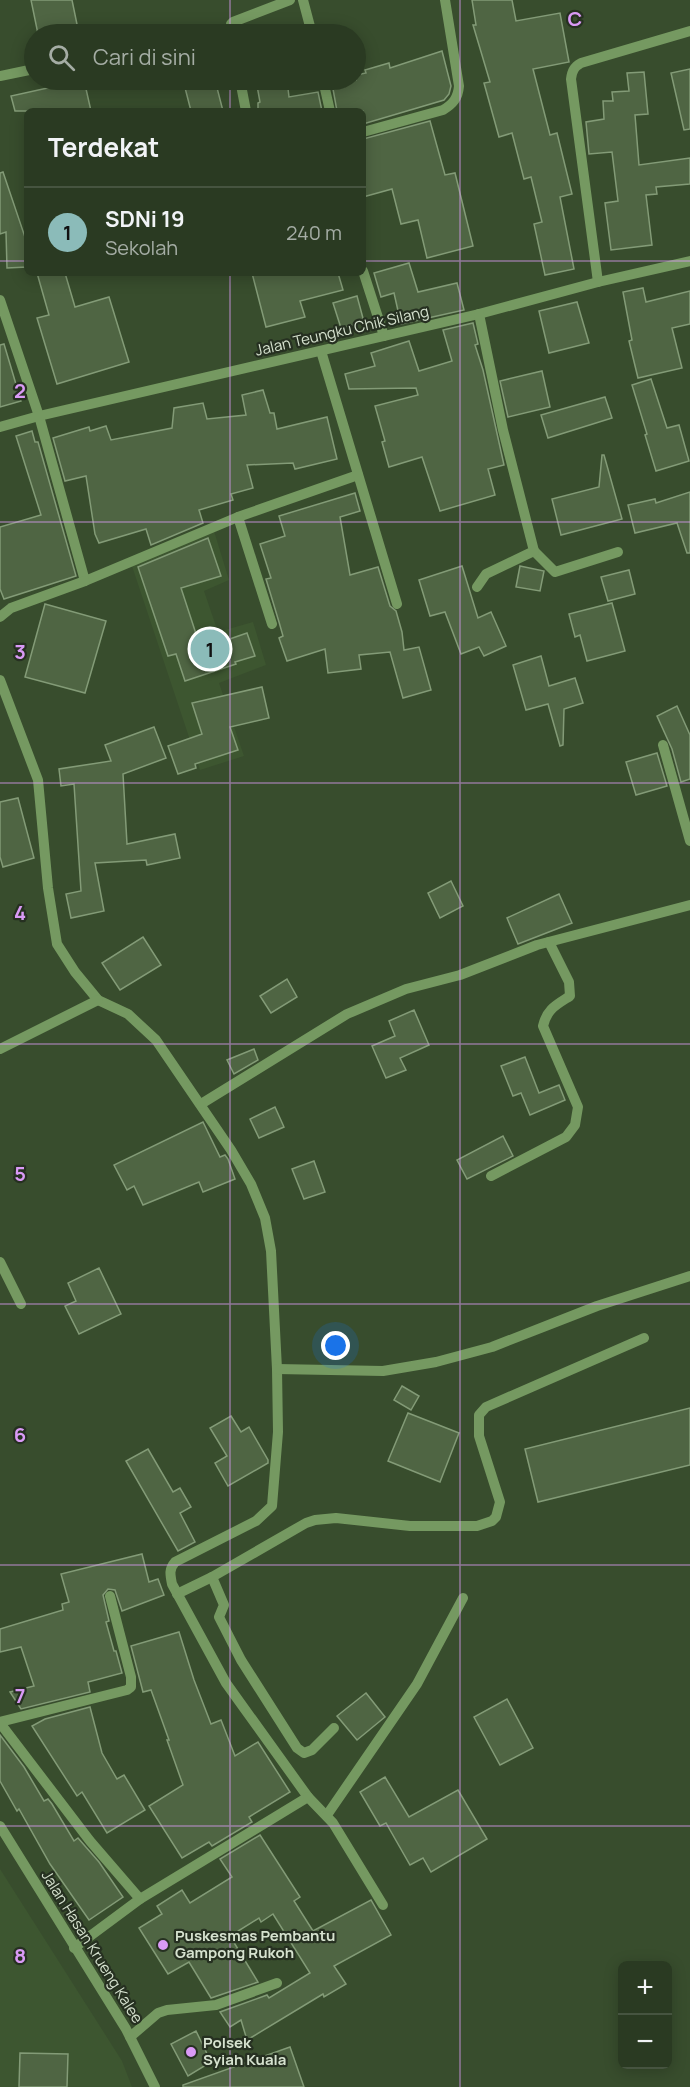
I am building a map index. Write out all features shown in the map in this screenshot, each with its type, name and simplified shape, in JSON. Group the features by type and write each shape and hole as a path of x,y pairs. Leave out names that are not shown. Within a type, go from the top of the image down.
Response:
{"street":[{"path":"231,24 237,19 290,0"},
{"path":"303,0 309,24"},
{"path":"366,131 443,110 452,104 458,94 459,86 445,0"},
{"path":"598,282 571,79 573,71 575,66 581,63 690,31"},
{"path":"0,76 24,71"},
{"path":"242,90 245,108"},
{"path":"325,90 329,108"},
{"name":"Jalan Teungku Chik Silang","path":"0,427 478,314 598,282 690,261"},
{"path":"365,276 384,336"},
{"path":"0,300 39,416 85,580"},
{"path":"478,314 503,430 534,551 555,572 618,552"},
{"path":"321,351 397,604"},
{"path":"0,617 11,608 238,517 358,475"},
{"path":"238,517 272,624"},
{"path":"477,587 486,574 534,551"},
{"path":"0,680 38,780 48,888 57,944 75,972 98,1000 128,1014 156,1040 201,1104 251,1184 265,1218 271,1251 277,1369 278,1432 272,1506 256,1521 176,1562 170,1574 172,1584 226,1683 308,1797 327,1815 383,1905"},
{"path":"663,745 690,841"},
{"path":"201,1104 347,1014 406,989 459,975 549,942 690,905"},
{"path":"491,1176 566,1137 575,1125 578,1107 543,1026 545,1016 553,1007 570,996 569,982 549,942"},
{"path":"0,1049 98,1000"},
{"path":"0,1262 21,1304"},
{"path":"277,1369 383,1371 436,1362 492,1347 597,1306 690,1276"},
{"path":"177,1593 212,1577 315,1520 336,1518 410,1526 477,1527 492,1521 496,1517 500,1502 478,1436 479,1415 486,1407 644,1338"},
{"path":"212,1577 224,1605 219,1617 241,1660 297,1748 304,1753 312,1750 334,1728"},
{"path":"110,1596 131,1677 130,1687 127,1690 0,1723 90,1841 140,1899"},
{"path":"327,1815 417,1684 463,1598"},
{"path":"74,1948 140,1899 308,1797"},
{"name":"Jalan Hasan Krueng Kalee","path":"0,1826 130,2037 156,2087"},
{"path":"130,2037 158,2013 216,2005 277,1983"}],"shaded area":[{"path":"214,531 229,580 204,591 218,632 253,622 266,665 219,683 244,756 200,770 132,566"},
{"path":"0,1869 122,2061 132,2087 0,2087"}],"building":[{"path":"31,0 72,0 77,24 36,24"},
{"path":"472,0 512,0 516,21 560,13 569,62 533,69 550,135 557,133 572,194 560,197 574,269 545,275 534,224 542,222 531,177 524,179 512,133 499,137 484,83 490,82 473,25 476,25"},
{"path":"442,51 451,86 449,94 444,100 366,123 366,108 336,108 333,90 366,90 366,70 389,63 390,68"},
{"path":"690,69 690,129 684,130 671,73"},
{"path":"644,72 648,114 635,115 639,165 690,158 690,184 656,187 657,194 646,195 652,245 611,250 605,203 618,201 612,152 589,154 586,122 604,119 603,101 613,101 612,92 629,91 627,73"},
{"path":"38,90 86,90 90,108 24,108 24,111 15,111 11,96"},
{"path":"186,90 218,90 222,108 190,108"},
{"path":"258,90 288,90 289,97 318,92 321,108 258,108 260,102"},
{"path":"430,121 445,175 455,173 473,246 427,258 418,220 401,224 392,189 366,196 366,138"},
{"path":"3,172 24,234 24,267 7,268 6,232 0,234 0,173"},
{"path":"409,263 418,292 457,283 464,310 401,324 394,293 381,297 374,273"},
{"path":"38,276 66,276 75,307 109,297 129,362 57,384 37,318 49,315"},
{"path":"253,276 339,276 343,290 300,301 305,317 266,327"},
{"path":"643,288 646,302 690,291 690,324 672,328 682,368 638,378 629,341 632,340 623,292"},
{"path":"357,296 364,322 341,328 333,303"},
{"path":"577,302 589,343 549,353 539,311"},
{"path":"473,323 478,344 475,345 483,370 504,465 488,469 495,495 440,511 422,457 389,467 382,442 385,441 375,406 418,395 416,388 349,389 345,374 375,366 371,353 409,341 419,371 452,361 443,330"},
{"path":"4,344 21,401 0,407 0,345"},
{"path":"542,371 550,407 508,417 500,381"},
{"path":"651,379 667,428 679,425 689,461 656,471 632,385"},
{"path":"263,390 270,413 274,413 277,429 327,417 337,459 295,469 293,463 247,465 253,488 231,494 233,500 199,510 203,523 151,545 146,529 99,543 95,534 86,476 65,481 53,438 89,427 90,431 106,426 111,440 172,428 174,408 203,403 207,419 246,415 242,395"},
{"path":"605,397 612,418 548,438 541,415"},
{"path":"32,431 35,442 38,442 76,576 4,599 0,589 0,527 41,515 16,436"},
{"path":"602,455 604,455 622,519 561,535 552,499 599,487"},
{"path":"690,492 690,553 687,553 677,523 635,533 628,505 655,499 656,503"},
{"path":"355,493 360,511 340,517 350,575 378,567 390,606 396,611 404,650 419,647 431,690 403,698 390,652 359,655 361,669 328,673 325,649 287,661 279,638 283,636 266,579 271,578 260,544 285,536 279,516"},
{"path":"208,538 221,576 181,588 201,649 247,633 255,656 185,681 176,654 168,656 138,567"},
{"path":"462,566 478,618 491,612 506,646 484,656 479,647 461,654 445,612 430,616 419,580"},
{"path":"520,566 544,571 540,591 516,587"},
{"path":"629,570 635,594 608,601 601,577"},
{"path":"612,603 625,651 587,661 580,635 575,637 569,614"},
{"path":"45,604 106,621 85,693 25,677"},
{"path":"541,656 549,686 575,678 583,703 564,709 563,745 560,746 548,704 526,710 513,665"},
{"path":"262,687 269,718 230,727 238,750 195,764 196,768 178,774 168,746 202,734 192,703"},
{"path":"677,706 690,735 690,779 681,782 672,749 657,716"},
{"path":"154,727 166,758 123,774 127,844 175,834 180,858 147,865 146,860 95,863 104,911 71,918 66,894 81,891 74,784 61,786 59,769 111,761 105,745"},
{"path":"657,753 667,786 636,795 626,762"},
{"path":"18,798 34,858 3,867 0,857 0,802"},
{"path":"451,881 463,906 440,918 428,893"},
{"path":"559,894 572,923 518,944 507,918"},
{"path":"143,937 161,965 120,990 102,963"},
{"path":"287,979 297,997 271,1013 260,996"},
{"path":"414,1010 429,1045 400,1058 406,1070 386,1078 372,1046 395,1036 389,1021"},
{"path":"254,1049 258,1060 234,1074 227,1060"},
{"path":"525,1057 539,1093 559,1085 565,1100 530,1115 521,1093 513,1096 501,1066"},
{"path":"275,1107 284,1127 259,1138 250,1119"},
{"path":"203,1122 220,1157 225,1155 228,1159 235,1179 203,1192 199,1182 143,1205 134,1186 127,1190 114,1165"},
{"path":"503,1136 513,1156 467,1179 457,1160"},
{"path":"314,1161 325,1192 304,1199 292,1169"},
{"path":"99,1268 121,1314 79,1334 65,1306 76,1301 68,1283"},
{"path":"402,1386 419,1396 411,1410 394,1400"},
{"path":"690,1408 690,1465 538,1502 525,1449"},
{"path":"408,1413 459,1433 440,1482 388,1461"},
{"path":"231,1416 241,1432 249,1427 268,1463 228,1486 215,1463 227,1456 210,1428"},
{"path":"148,1449 173,1492 180,1488 191,1507 180,1513 195,1542 178,1551 126,1461"},
{"path":"142,1554 149,1582 158,1579 164,1595 122,1611 115,1590 108,1589 103,1595 109,1621 106,1622 122,1673 88,1682 90,1692 21,1709 10,1692 34,1686 21,1647 0,1652 0,1629 63,1610 62,1604 69,1602 61,1574"},
{"path":"179,1632 211,1724 221,1720 235,1756 258,1742 290,1792 249,1817 252,1822 212,1846 209,1842 182,1858 149,1806 183,1785 151,1690 143,1692 131,1646"},
{"path":"366,1693 385,1717 357,1740 337,1716"},
{"path":"507,1699 533,1748 500,1765 474,1717"},
{"path":"90,1707 102,1753 117,1779 124,1775 145,1810 107,1833 82,1792 77,1796 32,1726 45,1719"},
{"path":"0,1735 24,1767 44,1801 48,1799 52,1804 74,1841 78,1838 99,1862 123,1897 89,1920 50,1864 19,1809 17,1811 0,1781"},
{"path":"385,1777 409,1817 458,1790 487,1839 431,1872 423,1858 410,1865 386,1823 380,1826 360,1792"},
{"path":"260,1835 300,1897 294,1901 313,1931 371,1900 391,1935 334,1966 346,1984 324,1997 323,1994 247,2040 241,2020 230,2027 220,2012 267,1995 269,1998 310,1973 273,1914 261,1922 259,1918 230,1936 258,1982 211,1998 189,1962 168,1974 139,1928 162,1914 157,1906 182,1890 190,1903 232,1877 220,1859"},
{"name":"Polsek Syiah Kuala","path":"196,2031 211,2062 188,2076 171,2044"},
{"path":"290,2047 304,2087 183,2087 183,2085"},
{"path":"20,2053 68,2054 67,2087 19,2087"}],"place":[{"name":"SDNi 19","path":"210,649"},
{"name":"Puskesmas Pembantu Gampong Rukoh","path":"163,1945"},
{"name":"Polsek Syiah Kuala","path":"191,2052"}]}
